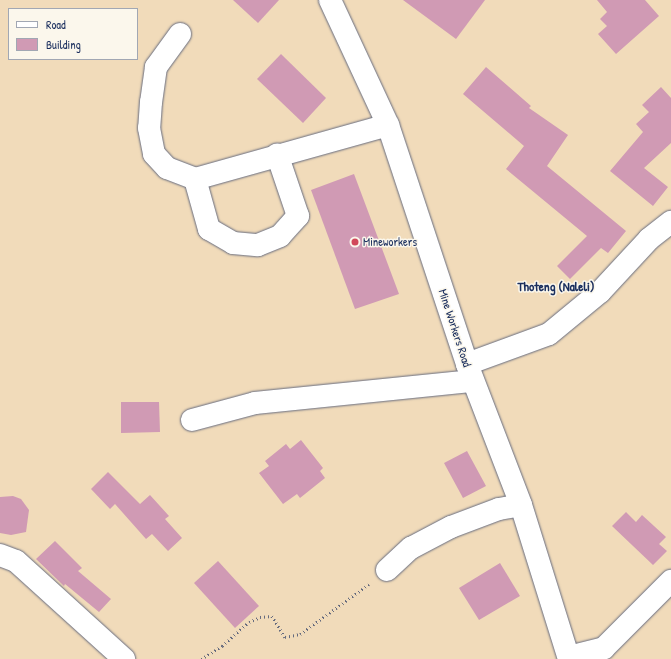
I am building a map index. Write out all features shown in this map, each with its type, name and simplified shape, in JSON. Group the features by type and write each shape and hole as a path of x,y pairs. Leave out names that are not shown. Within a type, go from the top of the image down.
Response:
{"street":[{"name":"Mine Workers Road","path":"330,0 388,126 470,373 521,506 569,658"},
{"path":"180,34 156,67 149,128 154,154 167,168 194,179 277,154 388,126"},
{"path":"194,179 209,229 233,243 258,245 280,236 298,216 277,154"},
{"path":"192,420 255,403 470,373 549,334 600,292 649,239 671,222"},
{"path":"387,570 411,548 451,526 499,509 521,506"},
{"path":"0,555 16,561 124,659"},
{"path":"569,658 604,648 671,581"}],"path":[{"path":"201,659 222,646 248,622 260,617 272,616 285,637 300,634 387,570"}],"building":[{"path":"233,0 279,0 258,23"},
{"path":"403,0 485,0 456,39"},
{"path":"597,0 645,0 659,16 616,54 598,34 607,26 600,19 607,12"},
{"path":"281,54 326,98 303,123 257,79"},
{"path":"486,67 531,106 529,108 568,135 547,166 626,231 608,253 601,248 570,279 557,266 587,236 506,169 524,146 463,94"},
{"path":"661,87 671,98 671,143 644,168 668,187 653,206 610,171 643,132 636,124 649,112 642,105"},
{"name":"Mineworkers","path":"354,174 399,294 355,309 311,190"},
{"path":"121,402 159,402 160,432 121,433"},
{"path":"301,440 323,468 320,471 325,478 300,498 297,494 283,504 259,473 269,466 265,461 286,444 290,449"},
{"path":"467,451 486,486 463,498 444,463"},
{"path":"108,472 140,504 150,495 169,516 165,519 182,538 168,551 152,534 146,539 115,504 110,509 91,489"},
{"path":"13,496 21,499 29,510 26,532 11,535 0,533 0,497"},
{"path":"626,512 636,522 642,515 666,537 659,544 667,551 653,565 612,526"},
{"path":"55,541 82,568 78,571 111,599 99,612 65,584 64,586 36,559"},
{"path":"218,561 259,606 235,628 194,583"},
{"path":"500,563 520,596 479,620 459,588"}],"place":[{"name":"Mineworkers","path":"355,242"}],"district":[{"name":"Thoteng (Naleli)","path":"556,286"}]}
